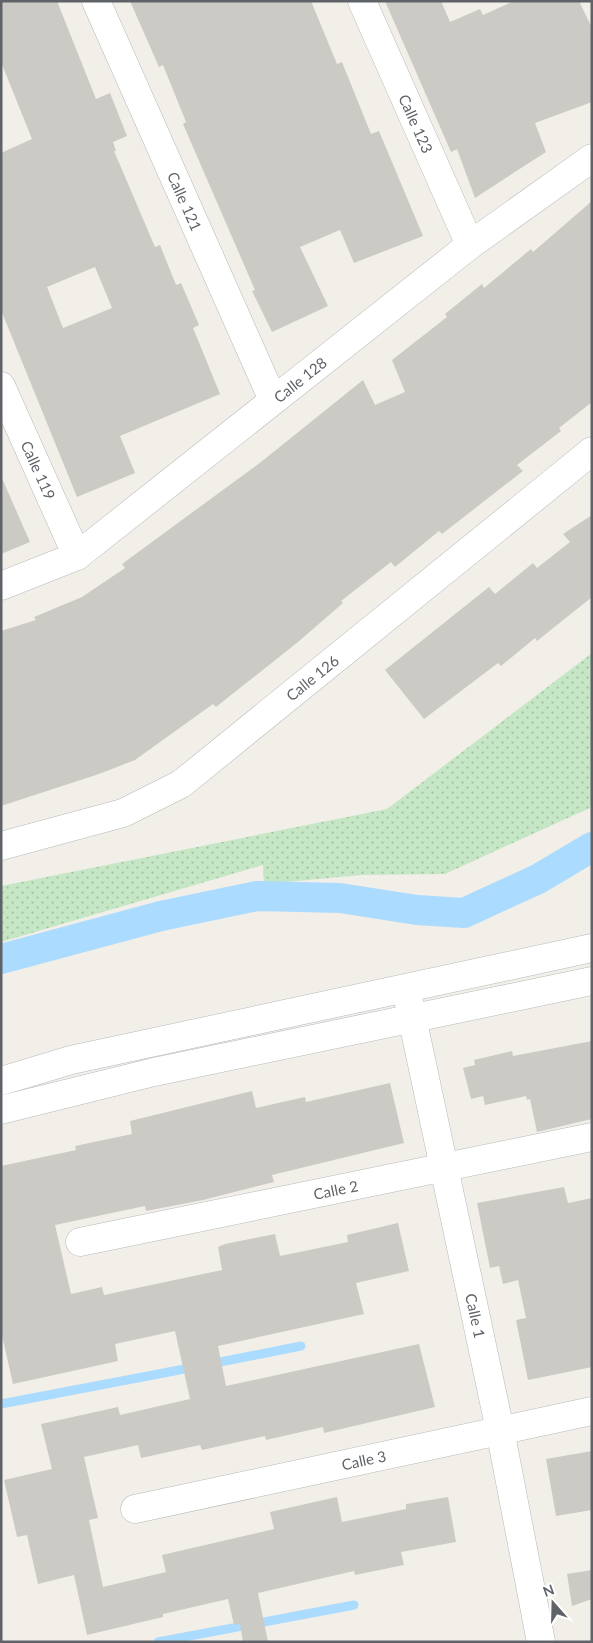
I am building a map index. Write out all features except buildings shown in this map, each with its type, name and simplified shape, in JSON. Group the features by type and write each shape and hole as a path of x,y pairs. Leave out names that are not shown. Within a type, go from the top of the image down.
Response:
{"street":[{"name":"Calle 121","path":"96,1 274,400"},
{"name":"Calle 123","path":"362,1 470,245"},
{"name":"Calle 128","path":"1,586 77,556 470,245 592,158"},
{"name":"Calle 119","path":"1,386 77,556"},
{"name":"Calle 126","path":"1,846 123,813 181,784 592,451"},
{"path":"1,1080 71,1060 592,948"},
{"path":"1,1110 154,1072 592,981"},
{"name":"Calle 1","path":"406,989 500,1430 541,1642"},
{"name":"Calle 2","path":"80,1242 592,1137"},
{"name":"Calle 3","path":"135,1509 592,1411"}],"green space":[{"path":"592,653 592,807 445,874 362,875 264,884 263,865 1,942 1,886 387,809"}],"waterway":[{"path":"1,959 161,916 257,896 340,898 417,910 464,913 538,879 592,847"},
{"path":"210,1364 301,1346"},
{"path":"1,1404 195,1367"},
{"path":"158,1642 354,1605"}]}
